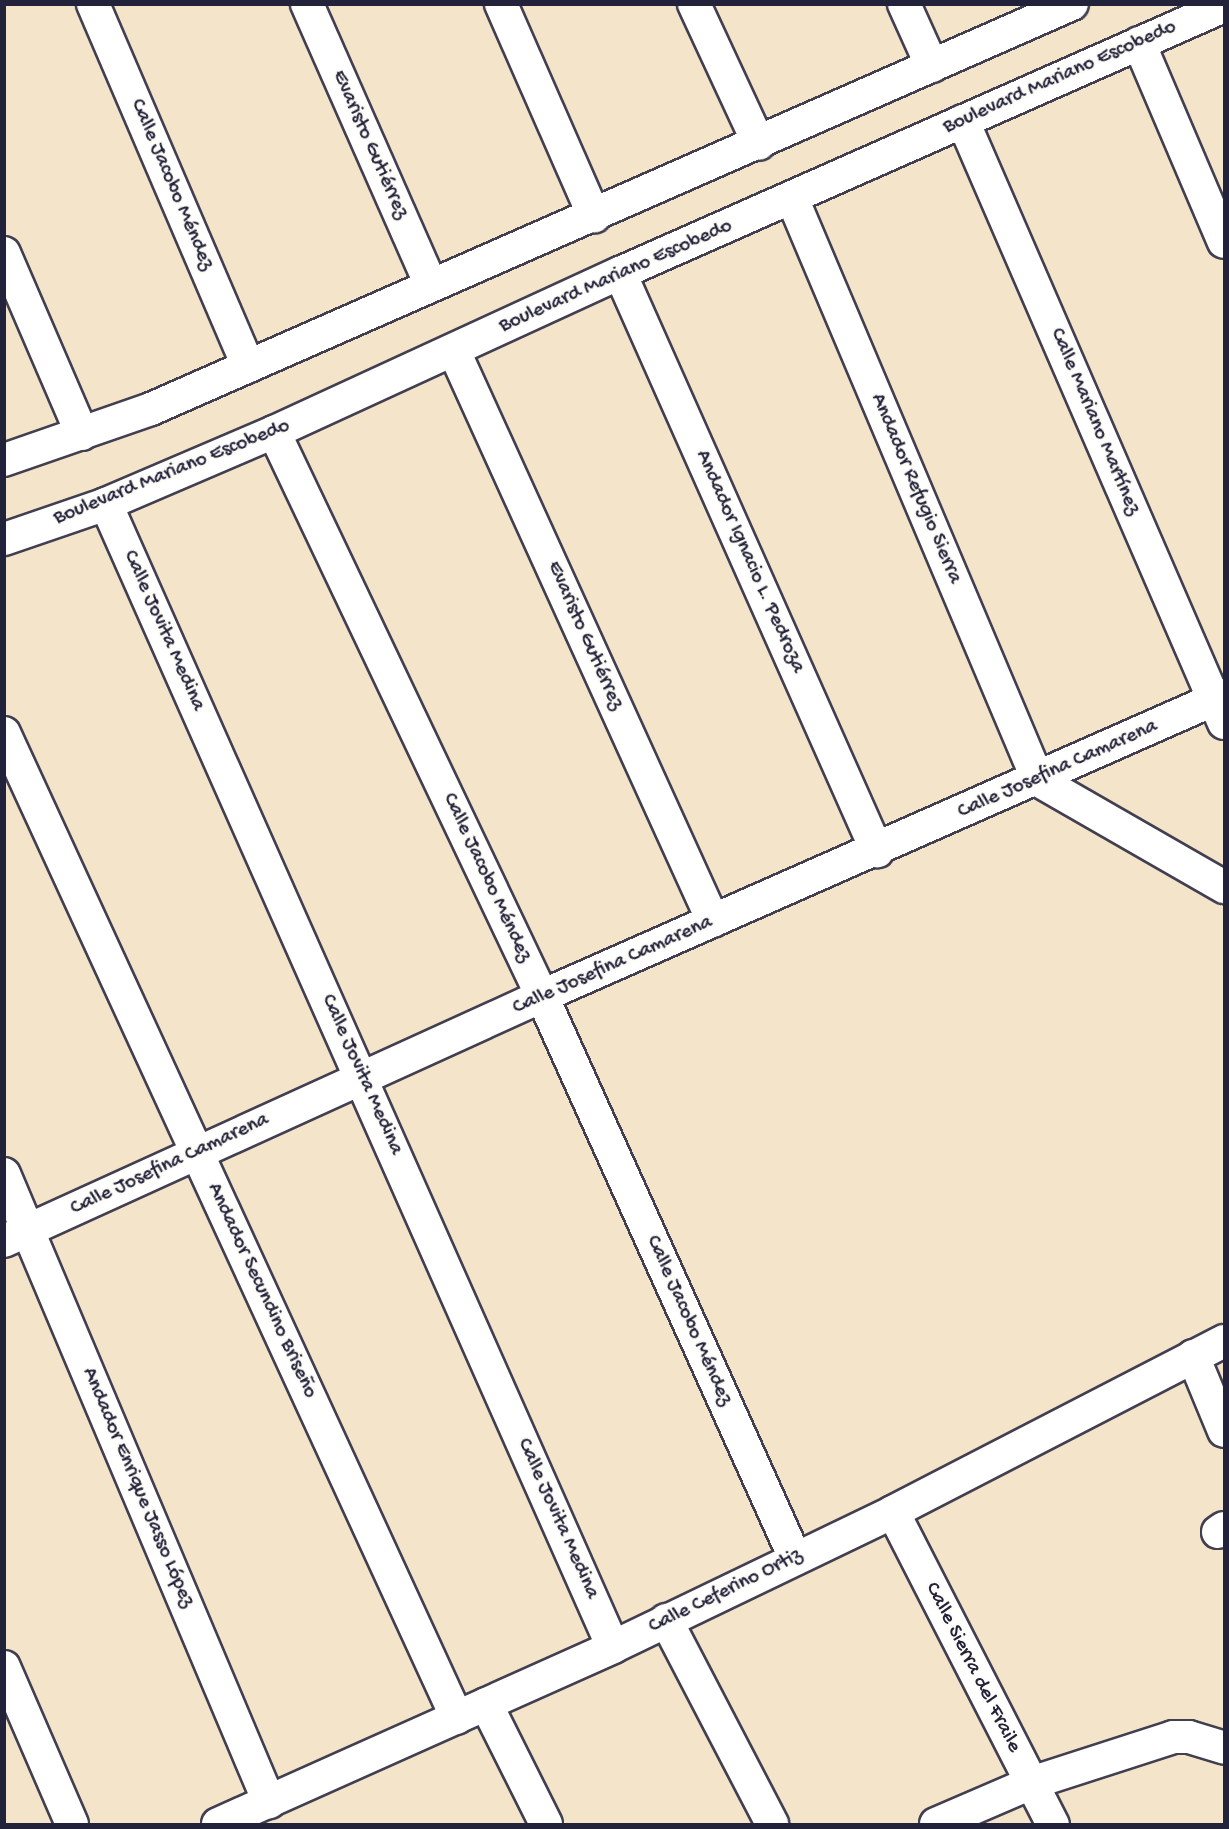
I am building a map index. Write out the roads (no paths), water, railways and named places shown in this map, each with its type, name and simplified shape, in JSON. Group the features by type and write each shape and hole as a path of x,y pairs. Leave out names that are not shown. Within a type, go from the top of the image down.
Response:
{"street":[{"name":"Calle Jacobo Méndez","path":"93,4 248,366"},
{"name":"Evaristo Gutiérrez","path":"307,4 431,285"},
{"path":"501,4 594,216"},
{"path":"694,4 759,144"},
{"path":"904,4 932,66"},
{"path":"4,460 151,409 759,144 1072,4"},
{"name":"Boulevard Mariano Escobedo","path":"4,539 106,504 274,432 620,273 1224,6"},
{"path":"1138,43 1224,243"},
{"name":"Calle Mariano Martínez","path":"963,122 1221,706"},
{"name":"Andador Refugio Sierra","path":"792,198 1038,780"},
{"path":"4,253 82,434"},
{"name":"Andador Ignacio L. Pedroza","path":"620,273 877,851"},
{"name":"Evaristo Gutiérrez","path":"454,351 713,921"},
{"name":"Calle Jacobo Méndez","path":"274,432 542,996 795,1558"},
{"name":"Calle Jovita Medina","path":"106,504 363,1078 613,1647"},
{"name":"Calle Josefina Camarena","path":"17,1235 542,996 1038,780 1221,706"},
{"name":"Andador Secundino Briseño","path":"4,733 457,1718"},
{"path":"1038,780 1224,887"},
{"name":"Andador Enrique Jasso López","path":"4,1174 17,1235 269,1802"},
{"name":"Calle Ceferino Ortiz","path":"218,1824 613,1647 893,1512 1224,1341"},
{"path":"1193,1356 1224,1431"},
{"name":"Calle Sierra del Fraile","path":"893,1512 1053,1824"},
{"path":"666,1620 772,1824"},
{"path":"4,1667 72,1824"},
{"path":"486,1704 546,1824"},
{"path":"936,1824 1031,1783 1173,1737 1189,1737 1224,1748"}]}
